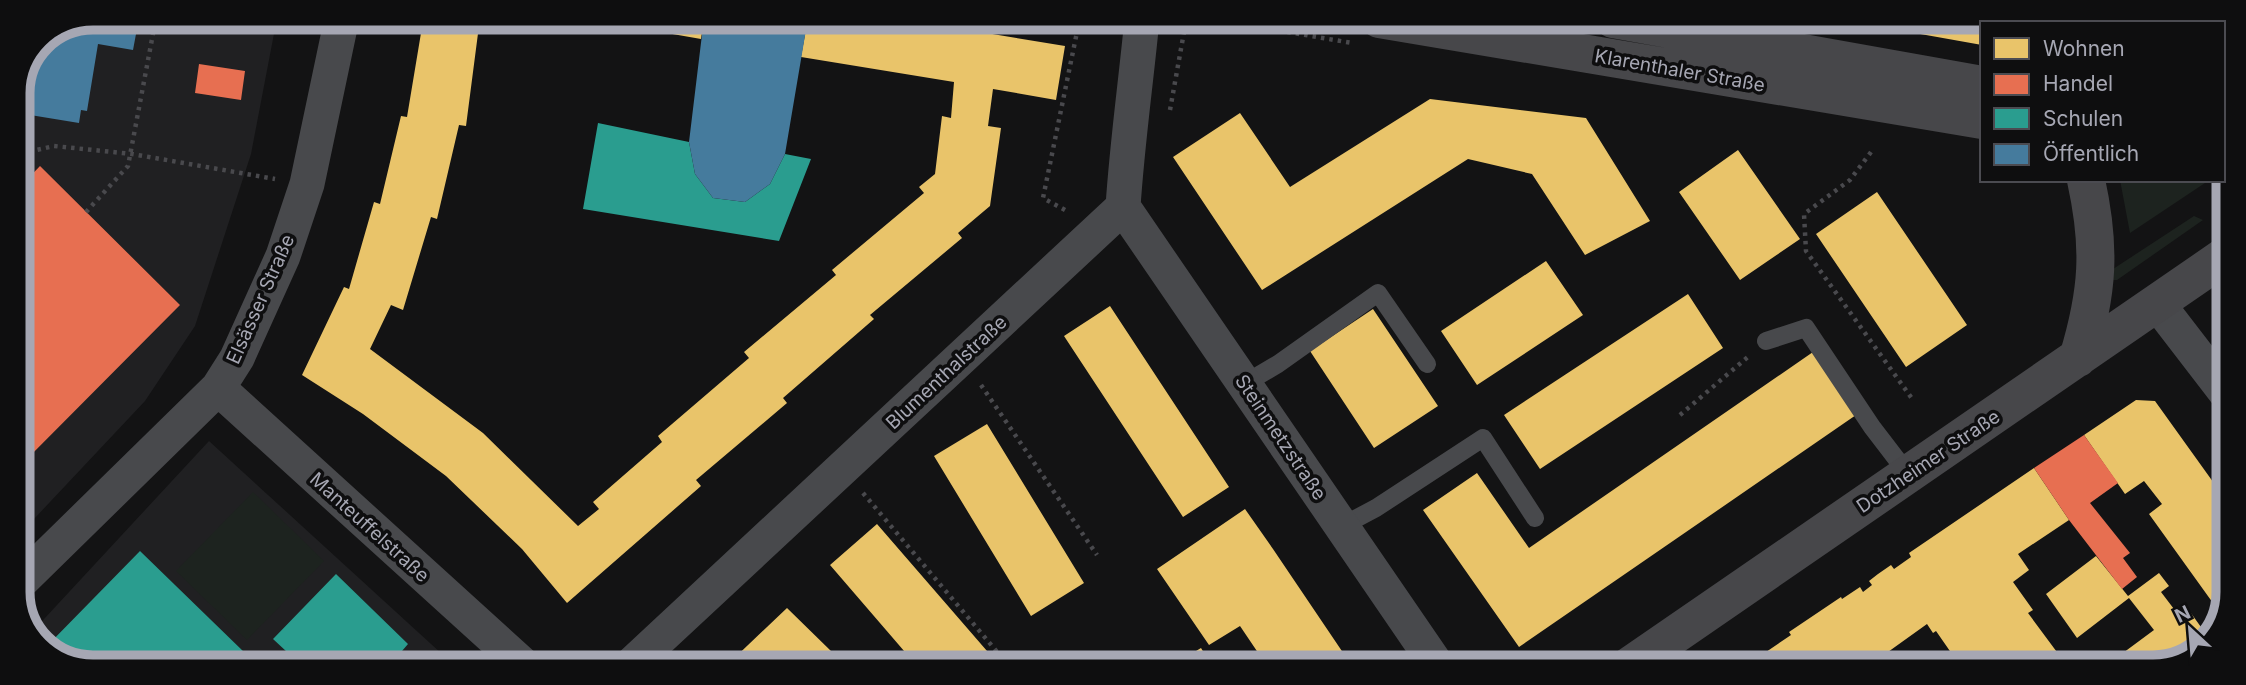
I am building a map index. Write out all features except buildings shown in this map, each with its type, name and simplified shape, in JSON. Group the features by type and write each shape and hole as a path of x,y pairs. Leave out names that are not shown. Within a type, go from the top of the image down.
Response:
{"main road":[{"name":"Klarenthaler Straße","path":"1445,30 1980,120"},
{"name":"Klarenthaler Straße","path":"1674,30 1980,85"},
{"path":"2078,358 2092,306 2097,263 2095,227 2086,182"},
{"name":"Dotzheimer Straße","path":"1645,655 2216,262"}],"street":[{"name":"Elsässer Straße","path":"30,572 218,388 237,358 282,256 307,184 339,30"},
{"path":"1123,207 1128,131 1141,30"},
{"name":"Blumenthalstraße","path":"642,655 1123,207"},
{"name":"Steinmetzstraße","path":"1123,207 1430,655"},
{"path":"2157,303 2216,380"},
{"name":"Manteuffelstraße","path":"218,388 512,655"}],"lane":[{"path":"1244,384 1278,364 1378,293 1427,364"},
{"path":"1766,341 1806,328 1872,427 1908,474"},
{"path":"1342,526 1376,508 1483,438 1535,518"}],"path":[{"path":"86,212 128,166 154,30"},
{"path":"1065,211 1043,198 1077,32"},
{"path":"30,153 54,146 132,154 307,184"},
{"path":"1871,152 1850,180 1804,214 1806,251 1913,400"},
{"path":"1680,415 1766,341"},
{"path":"962,357 1097,555"},
{"path":"842,468 1000,655"}],"shaded area":[{"path":"275,30 251,154 195,326 145,401 30,523 30,92 35,68 48,48 58,40 80,31"},
{"path":"2120,182 2205,183 2130,233"},
{"path":"2194,216 2203,220 2117,280 2112,280 2110,271"},
{"path":"209,441 443,655 84,655 61,647 39,625"},
{"path":"253,492 324,561 247,640 176,571"}]}
